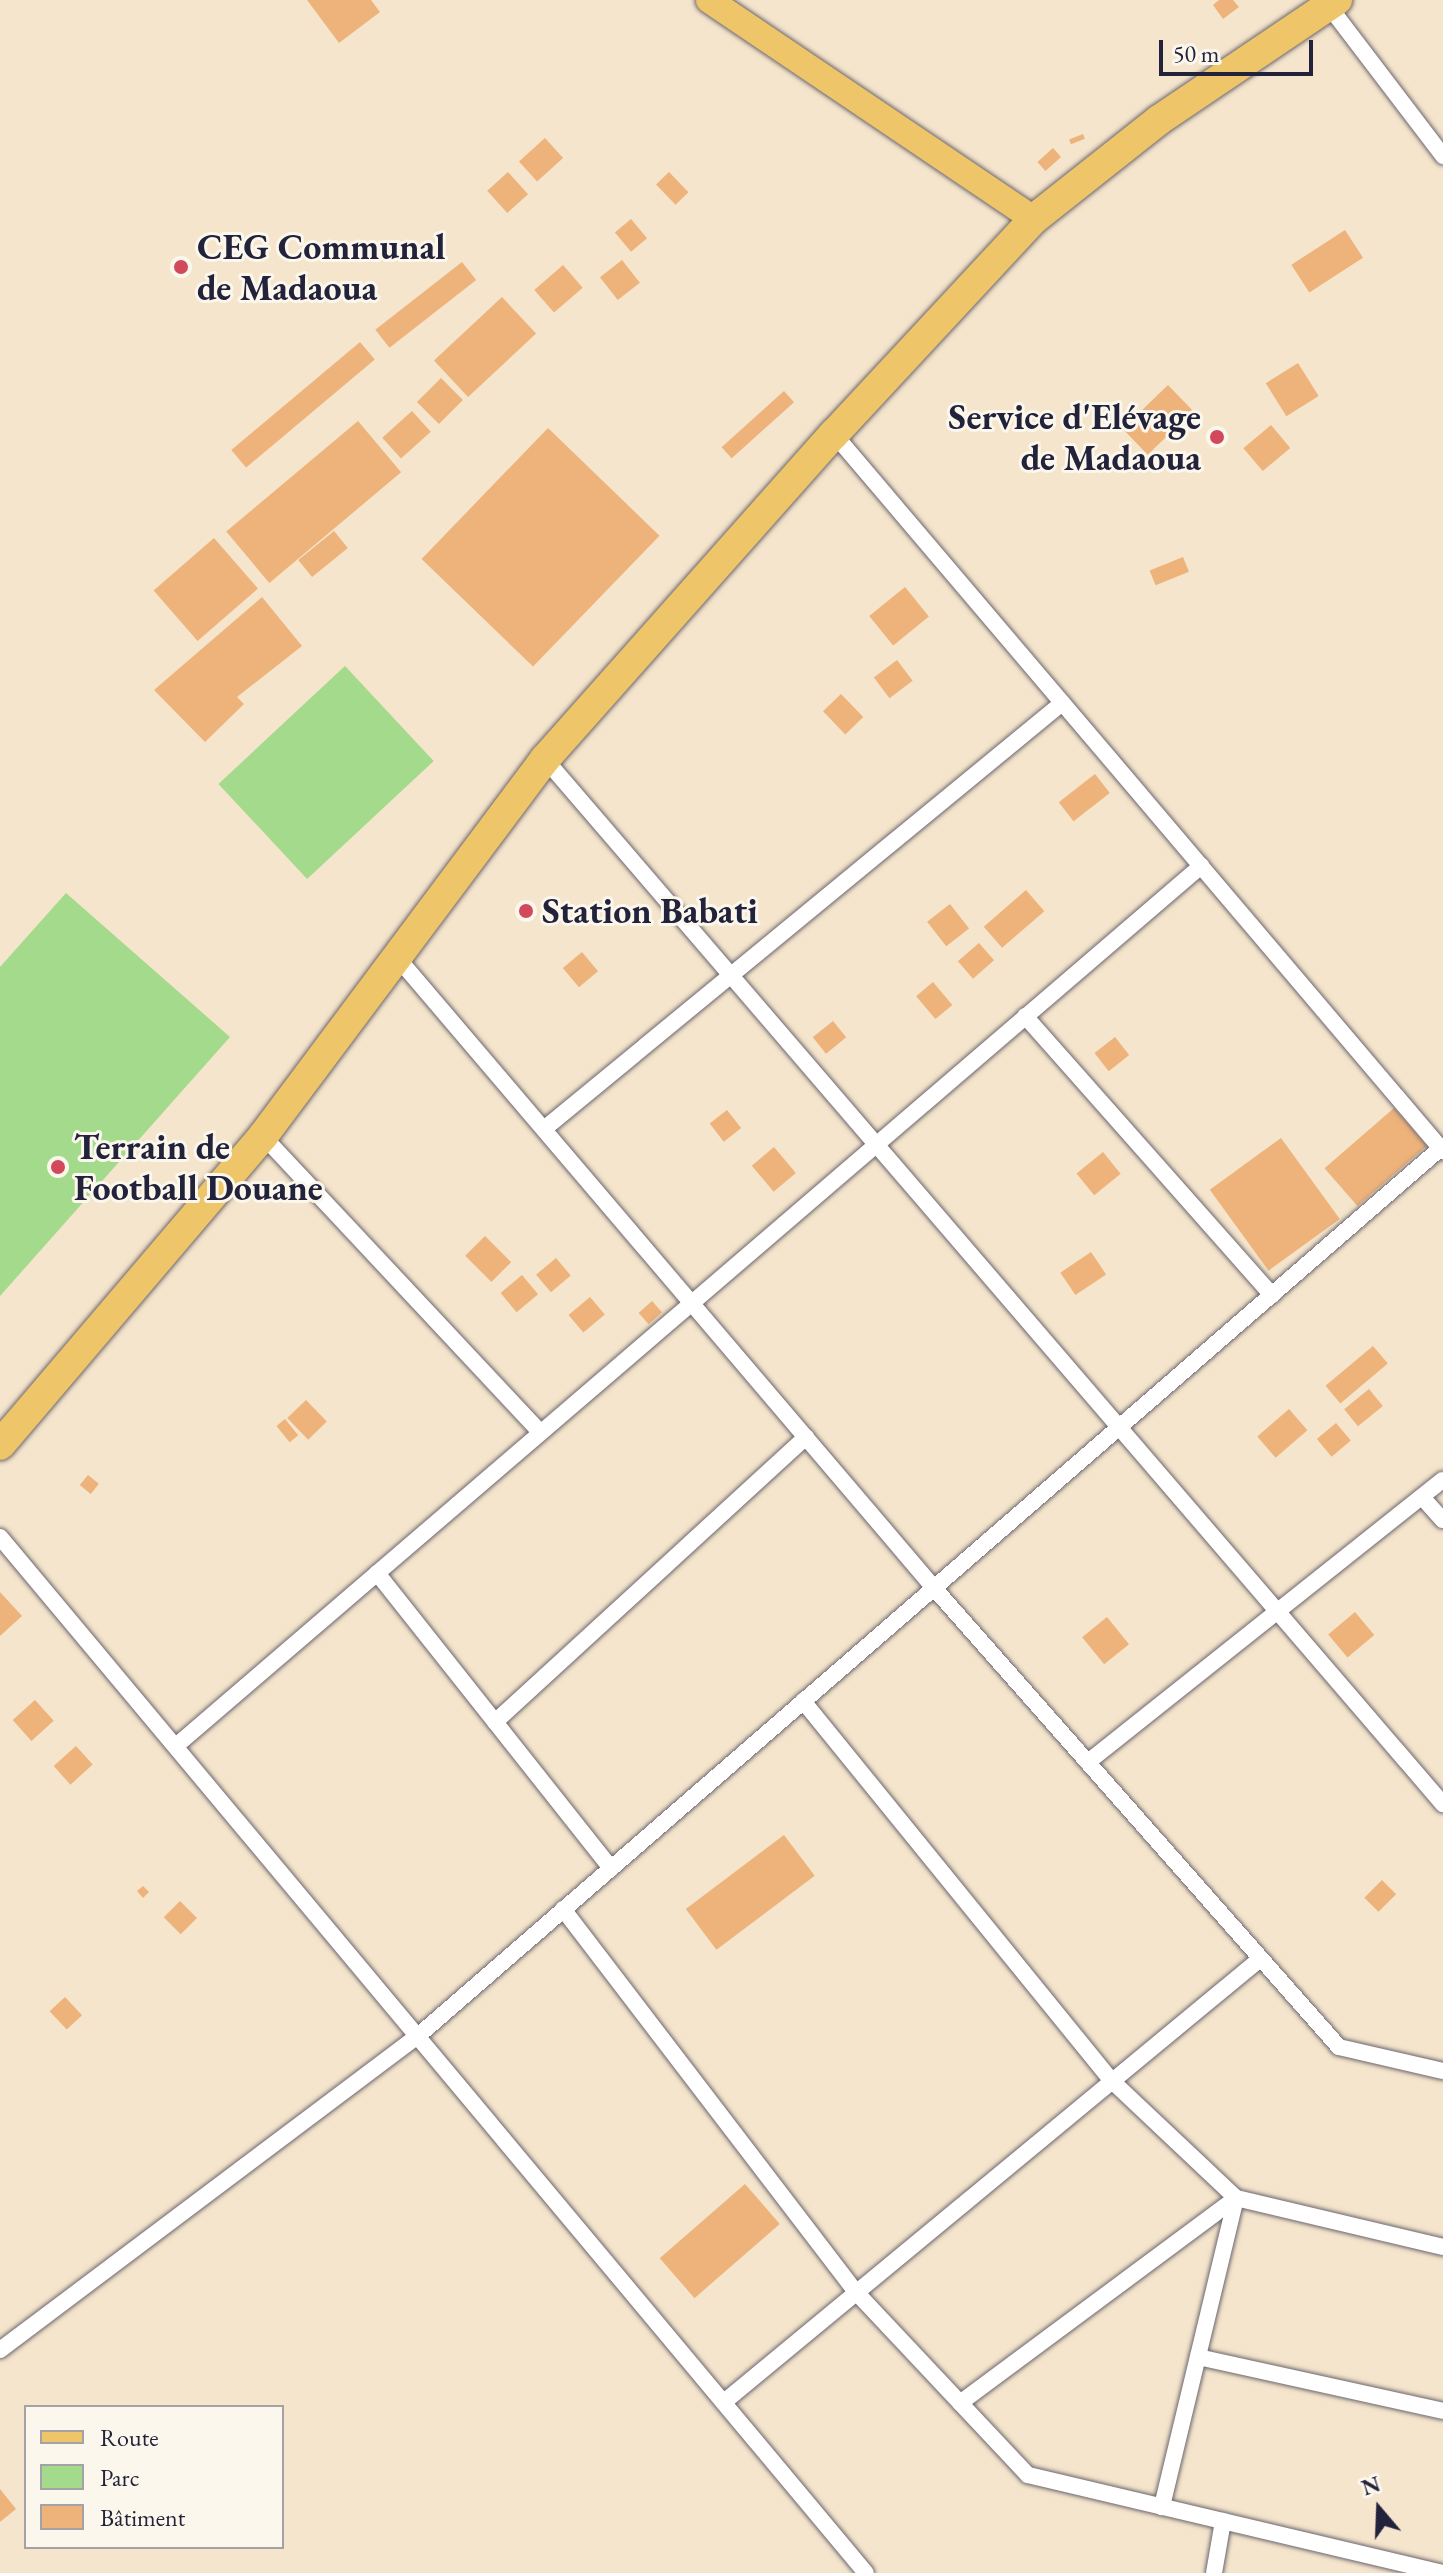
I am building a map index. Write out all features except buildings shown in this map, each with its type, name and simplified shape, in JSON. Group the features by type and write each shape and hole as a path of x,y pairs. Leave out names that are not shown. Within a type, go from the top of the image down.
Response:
{"highway":[{"path":"0,1445 263,1136 545,759 834,434 1034,219 1159,120 1330,2"}],"main road":[{"path":"709,0 1034,219"}],"street":[{"path":"1330,2 1443,156"},
{"path":"0,2350 419,2035 1442,1148 834,434"},
{"path":"544,1129 1062,703"},
{"path":"545,759 1443,1804"},
{"path":"177,1745 1201,866"},
{"path":"396,956 934,1588 1339,2047 1443,2071"},
{"path":"1025,1016 1272,1295"},
{"path":"263,1136 540,1432"},
{"path":"495,1722 806,1437"},
{"path":"1088,1762 1443,1480"},
{"path":"1422,1497 1443,1520"},
{"path":"0,1537 177,1745 866,2573"},
{"path":"377,1573 611,1868"},
{"path":"803,1701 1112,2081 1236,2198 1443,2247"},
{"path":"563,1909 856,2292 1028,2475 1442,2573"},
{"path":"724,2402 1260,1959"},
{"path":"1162,2507 1236,2198"},
{"path":"960,2403 1236,2198"},
{"path":"1198,2357 1443,2411"},
{"path":"1214,2573 1223,2521"}],"green space":[{"path":"345,666 434,761 307,879 218,784"},
{"name":"Terrain de Football Douane","path":"66,893 230,1037 0,1296 0,967"}],"place":[{"name":"CEG Communal de Madaoua","path":"181,267"},
{"name":"Service d'Elévage de Madaoua","path":"1217,437"},
{"name":"Station Babati","path":"526,911"},
{"name":"Terrain de Football Douane","path":"58,1167"}]}
